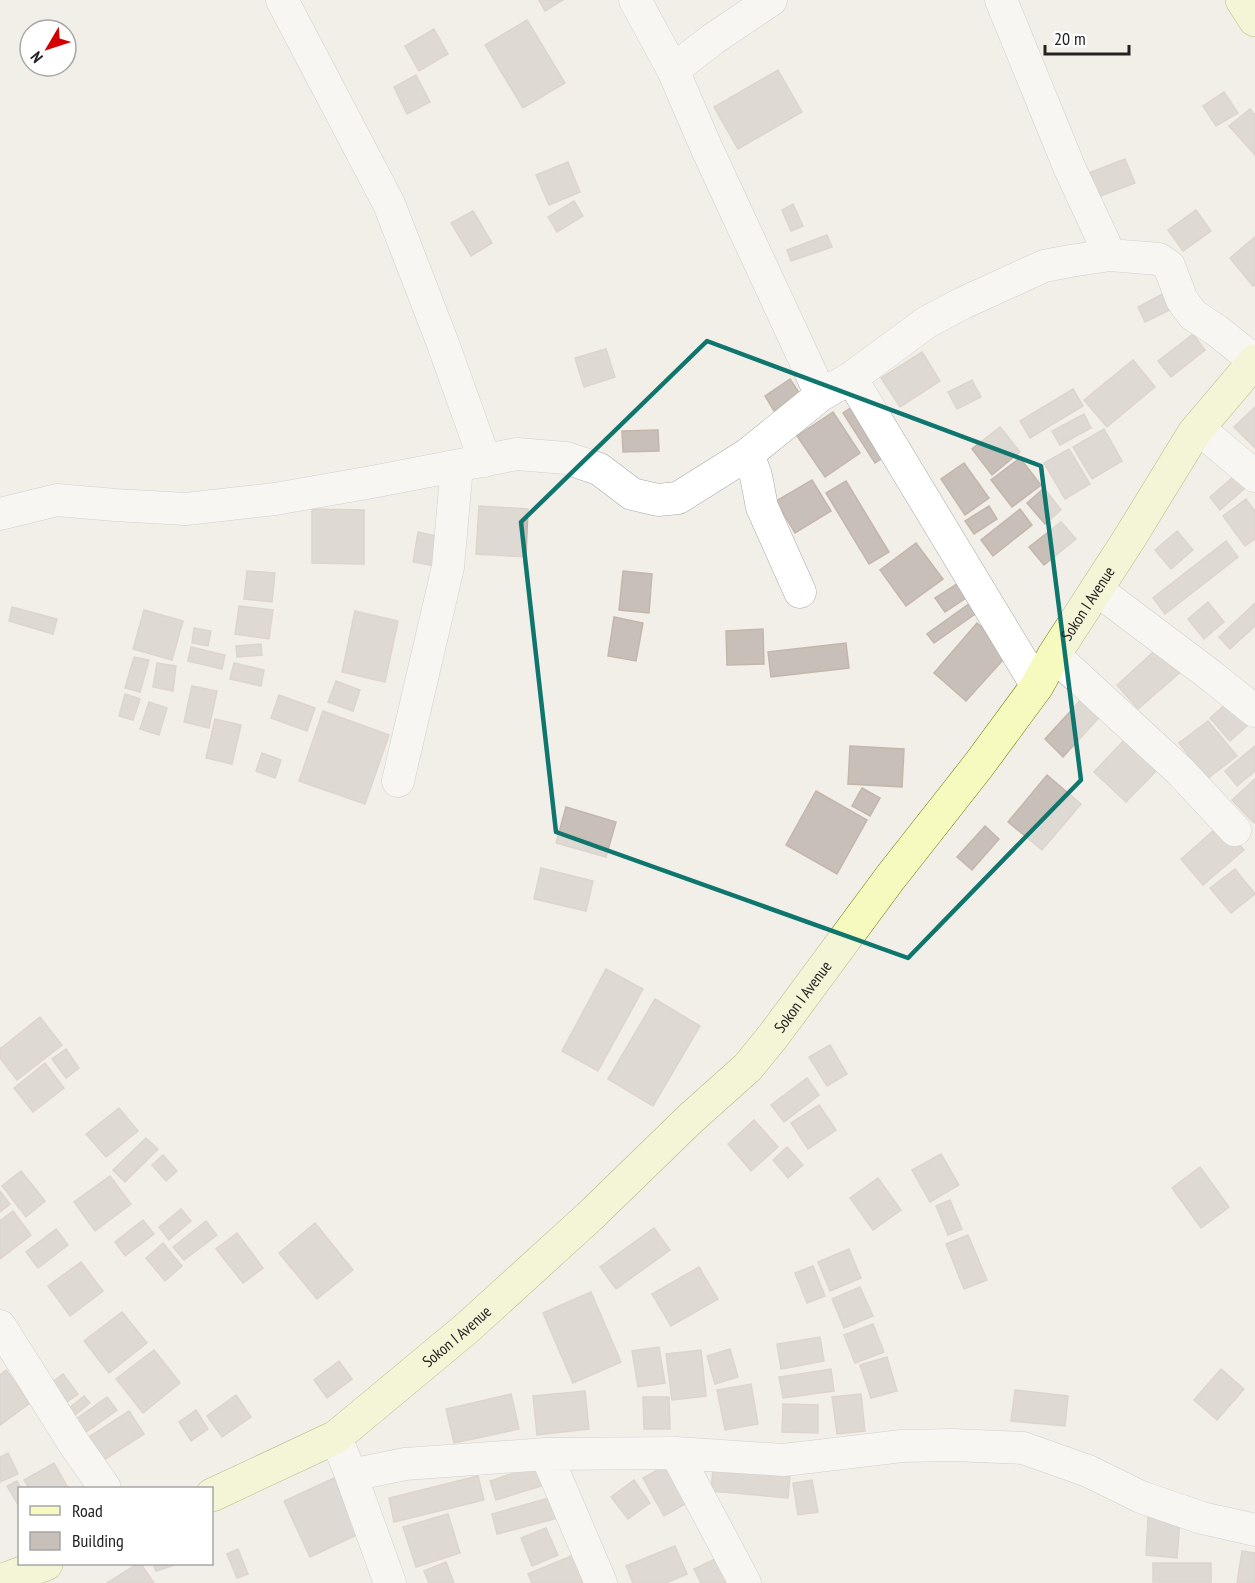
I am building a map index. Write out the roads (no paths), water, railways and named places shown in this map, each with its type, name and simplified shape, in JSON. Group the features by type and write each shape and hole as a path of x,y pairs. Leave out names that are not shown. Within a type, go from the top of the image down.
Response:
{"street":[{"path":"282,0 389,204 442,340 471,464 398,781"},
{"path":"635,0 673,70 821,395"},
{"path":"673,70 713,39 771,0"},
{"path":"1001,0 1070,169 1110,255"},
{"path":"1242,0 1255,20"},
{"path":"0,514 57,500 186,509 275,499 517,454 566,458 599,470 632,494 658,500 678,498 748,454 821,395 851,378 927,322 1044,266 1110,255 1159,260 1169,266 1182,300 1193,315 1255,361"},
{"name":"Sokon I Avenue","path":"213,1495 336,1437 467,1328 748,1067 1037,686 1054,655 1198,428 1255,361"},
{"path":"851,378 1037,686"},
{"path":"1198,428 1255,476"},
{"path":"748,454 756,477 762,507 800,592"},
{"path":"1096,589 1255,711"},
{"path":"1054,655 1180,771 1235,830"},
{"path":"0,1326 73,1442 104,1487"},
{"path":"336,1437 390,1583"},
{"path":"351,1475 405,1464 546,1454 676,1453 784,1460 902,1446 953,1445 1023,1448 1088,1471 1141,1497 1202,1518 1255,1530"},
{"path":"676,1453 745,1583"},
{"path":"546,1454 601,1583"},
{"path":"0,1581 41,1565"}]}
